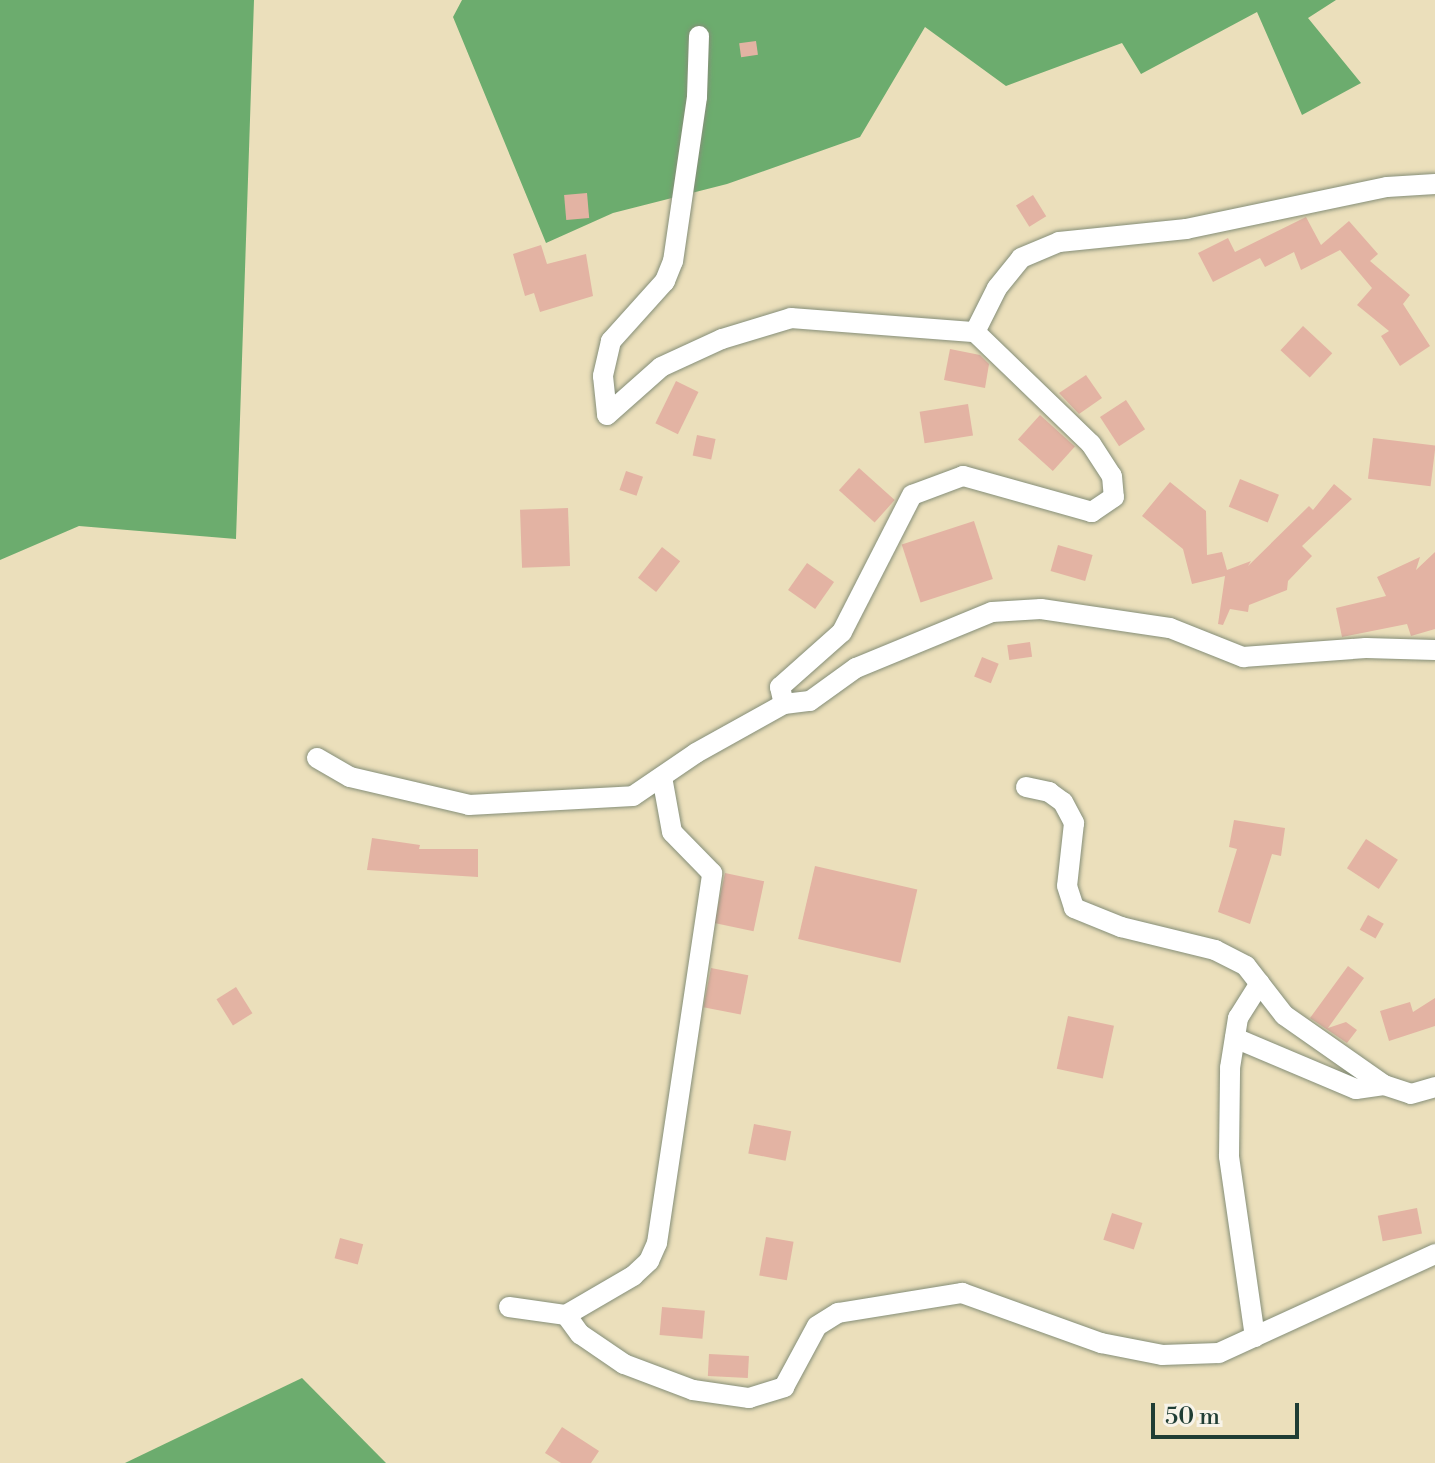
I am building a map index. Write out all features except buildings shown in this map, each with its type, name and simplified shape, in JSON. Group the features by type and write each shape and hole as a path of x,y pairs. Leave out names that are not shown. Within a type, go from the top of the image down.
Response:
{"street":[{"path":"699,36 697,97 673,261 665,281 611,341 603,376 607,415 661,367 722,339 791,318 975,332 1091,444 1112,476 1114,497 1092,512 963,476 912,495 842,632 780,687 784,704"},
{"path":"975,332 997,288 1021,258 1059,242 1186,229 1387,187 1435,184"},
{"path":"317,758 350,777 469,805 633,796 784,704 810,701 856,668 992,612 1041,609 1170,628 1243,657 1366,648 1435,650"},
{"path":"509,1307 566,1315 633,1276 649,1261 657,1243 712,873 672,832 662,777"},
{"path":"1026,787 1049,792 1063,802 1074,823 1067,886 1074,908 1121,927 1215,950 1246,966 1284,1015 1384,1085 1411,1094 1435,1087"},
{"path":"1255,1337 1229,1156 1238,1018 1260,983"},
{"path":"1235,1038 1356,1089 1384,1085"},
{"path":"566,1315 580,1334 624,1364 693,1390 749,1398 784,1387 817,1326 838,1313 962,1293 1101,1343 1162,1355 1219,1353 1435,1254"}],"green space":[{"path":"0,0 254,0 236,539 79,526 0,560"},
{"path":"462,0 1336,0 1308,18 1361,83 1302,115 1257,12 1141,74 1122,43 1006,86 925,27 860,137 727,184 613,213 546,243 453,17"},
{"path":"302,1378 386,1463 125,1463"}]}
